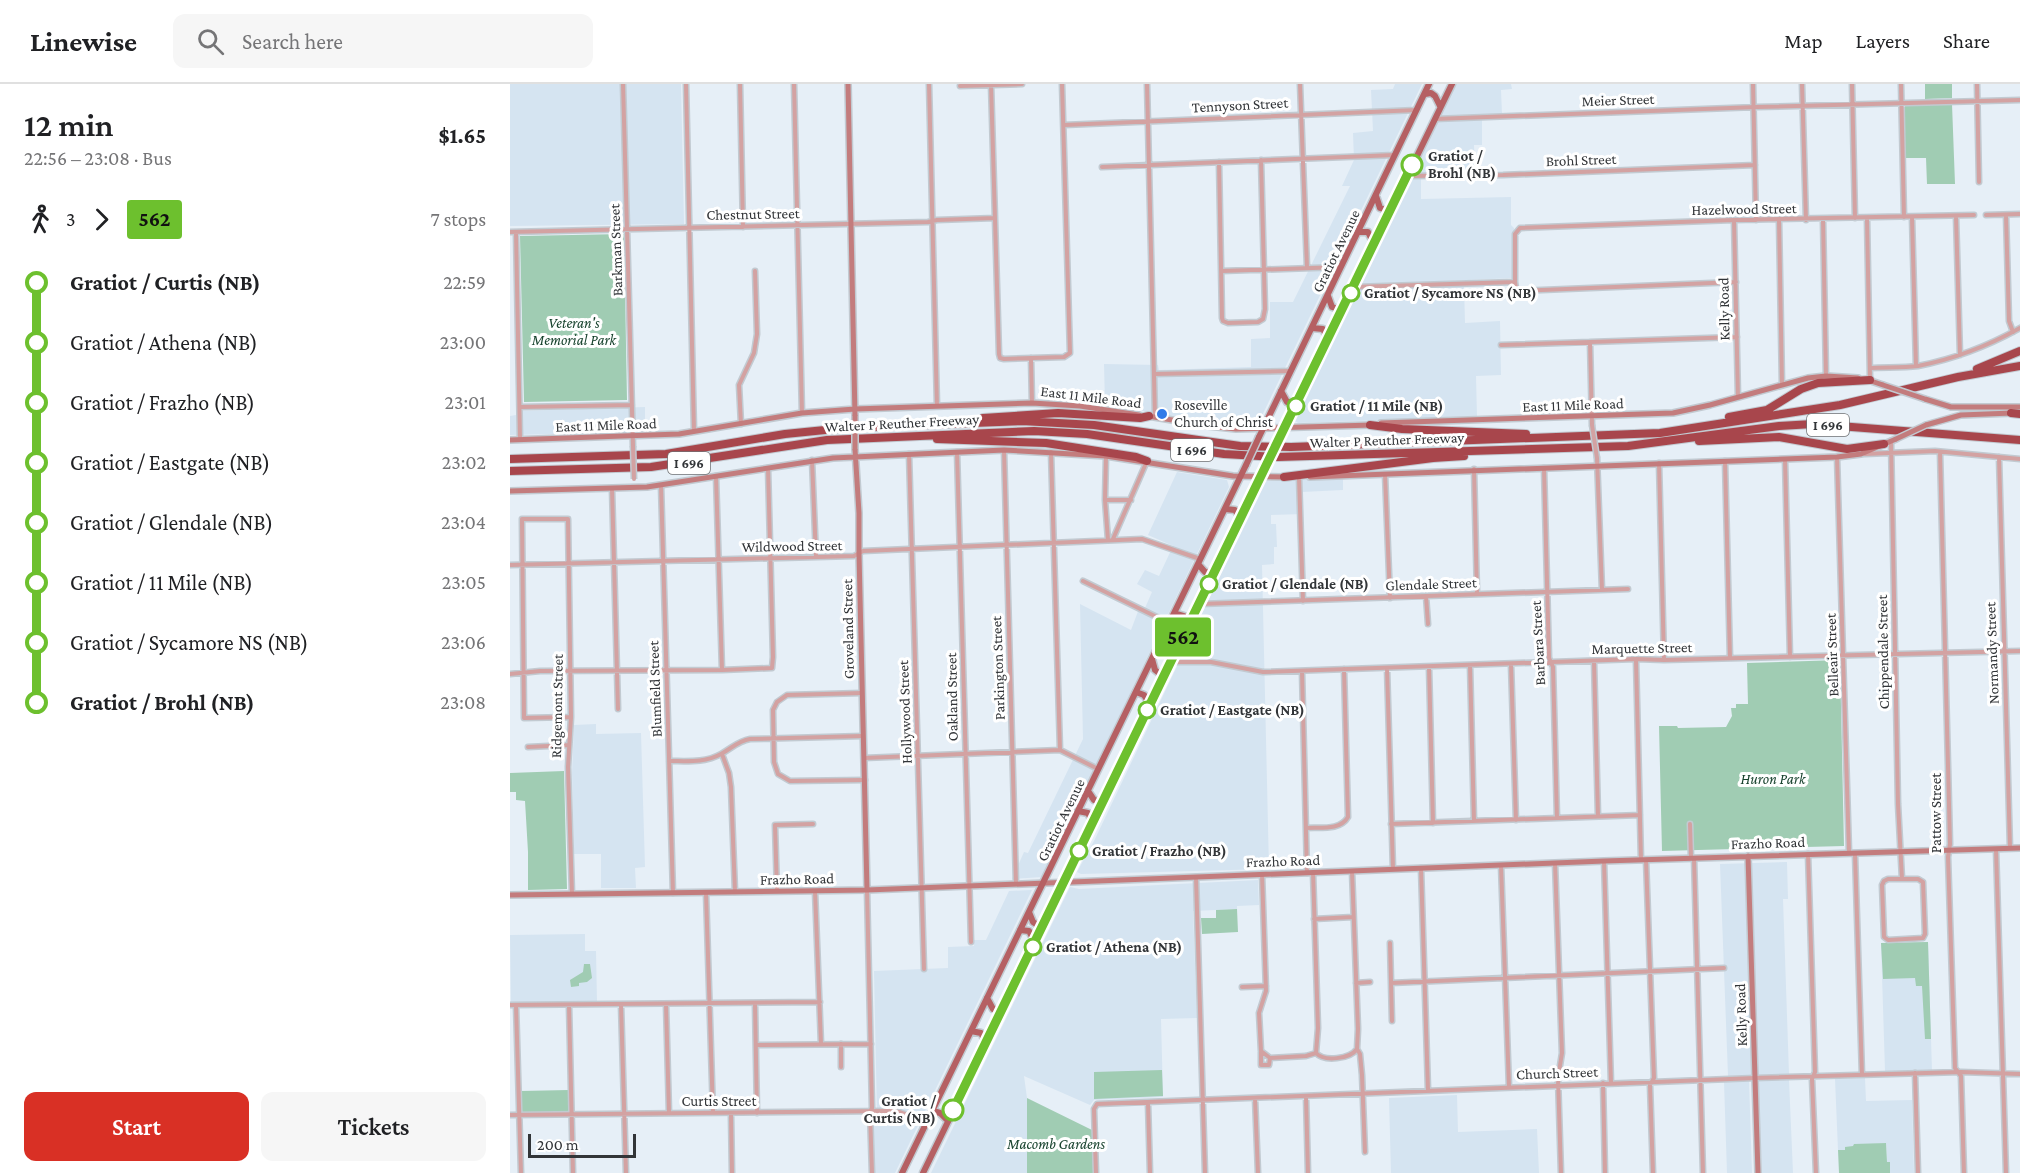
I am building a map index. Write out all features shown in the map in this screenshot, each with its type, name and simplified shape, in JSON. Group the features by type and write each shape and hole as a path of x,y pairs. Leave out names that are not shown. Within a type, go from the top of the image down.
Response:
{"highway":[{"path":"1958,376 2020,351"},
{"path":"1958,376 2020,366"},
{"name":"Walter P Reuther Freeway","path":"510,459 666,454 821,429 1049,421 1094,425 1240,446 1291,447 1615,436 1682,429 1840,405 1958,376"},
{"path":"1682,429 1713,420 1767,410 1801,389 1818,382 1870,380"},
{"path":"925,425 948,420 1058,413 1152,417"},
{"path":"2011,413 2020,414"},
{"name":"Walter P Reuther Freeway","path":"510,471 651,467 805,443 1010,432 1061,432 1224,454 1278,457 1617,447 1779,426 1813,424 2020,442"},
{"path":"1371,425 1442,431 1544,435 1585,433 1615,436"},
{"path":"1679,440 1706,441 1779,437 1847,449 1890,441"},
{"path":"865,438 880,441 929,439 1046,443 1094,449 1147,461"},
{"path":"1284,477 1432,458 1496,454 1520,450"}],"main road":[{"name":"Groveland Street","path":"848,84 867,890"},
{"name":"Gratiot Avenue","path":"902,1173 1429,84"},
{"name":"Gratiot Avenue","path":"923,1173 1452,84"},
{"path":"1425,94 1431,93 1436,96 1440,107"},
{"path":"1376,196 1380,208 1390,211"},
{"path":"1359,232 1368,232 1374,244"},
{"path":"1328,296 1332,307 1342,310"},
{"path":"1312,328 1323,329 1328,340"},
{"name":"East 11 Mile Road","path":"510,440 632,437 694,432 802,413 855,409 1032,403 1080,406 1208,426 1263,429 1673,413 1826,376 1870,380 1939,404 1973,408 2020,407"},
{"path":"1281,391 1287,402 1298,403"},
{"path":"1938,421 1943,412 1939,404"},
{"path":"510,491 633,488 812,460 1004,450 1106,456 1240,477 1299,477 1837,457 1861,454 1938,421 1968,414 2011,413"},
{"path":"1225,509 1236,510 1241,519"},
{"path":"1199,562 1205,572 1214,573"},
{"path":"1174,613 1184,616 1189,625"},
{"path":"1152,658 1155,670 1164,677"},
{"path":"1136,692 1144,695 1150,704"},
{"path":"1088,791 1094,800 1103,802"},
{"path":"1078,811 1088,813 1093,823"},
{"name":"Frazho Road","path":"510,895 867,890 1604,861 2020,848"},
{"name":"Kelly Road","path":"1748,856 1758,1173"},
{"path":"1029,912 1032,922 1042,928"},
{"path":"1020,930 1029,931 1035,942"},
{"path":"987,998 993,1009 1001,1011"},
{"path":"971,1031 981,1033 986,1043"},
{"path":"933,1111 940,1113 948,1121"}],"street":[{"name":"Barkman Street","path":"623,84 633,488"},
{"path":"686,84 694,432"},
{"path":"740,84 743,227"},
{"path":"794,84 802,413"},
{"path":"929,84 937,406"},
{"path":"960,86 1022,84"},
{"path":"991,85 1000,358 1031,358 1069,355 1062,84"},
{"path":"1147,84 1154,374 1152,417"},
{"path":"1300,84 1307,267"},
{"path":"1754,84 1756,220"},
{"path":"1802,84 1806,220"},
{"path":"1852,84 1855,218"},
{"path":"1901,84 1904,217"},
{"path":"1977,84 1979,182"},
{"name":"Meier Street","path":"1434,120 1754,107 2020,100"},
{"name":"Tennyson Street","path":"1064,125 1417,110"},
{"path":"1102,167 1396,155"},
{"path":"1219,162 1223,321 1228,323 1258,322 1263,319 1265,313 1261,160"},
{"name":"Brohl Street","path":"1407,176 1503,175 1755,165"},
{"path":"1986,215 2020,214"},
{"name":"Hazelwood Street","path":"1515,282 1515,231 1520,228 1734,220 1974,215"},
{"path":"2006,215 2009,321 2013,332"},
{"path":"1956,216 1960,355"},
{"path":"1912,217 1916,366"},
{"name":"Chestnut Street","path":"513,232 995,218"},
{"path":"1868,218 1870,380"},
{"path":"1823,219 1826,376"},
{"name":"Kelly Road","path":"1734,220 1738,397"},
{"path":"1779,220 1782,385"},
{"path":"513,232 520,439"},
{"path":"1222,271 1342,267"},
{"path":"741,424 739,385 754,353 758,334 755,271"},
{"path":"1354,287 1515,282 1516,290 1525,292 1736,282"},
{"path":"1870,368 1916,366 1960,355 1983,347 2020,328"},
{"path":"1501,345 1737,337"},
{"path":"1590,342 1591,416 1598,465 1602,590"},
{"path":"1031,358 1032,403"},
{"path":"1154,374 1291,371"},
{"path":"520,407 632,405"},
{"name":"Chippendale Street","path":"1890,441 1902,879"},
{"name":"Parkington Street","path":"1004,450 1016,884"},
{"name":"Oakland Street","path":"957,452 971,942"},
{"path":"1051,452 1060,750"},
{"path":"1861,454 1940,452 2020,459"},
{"name":"Pattow Street","path":"1940,452 1955,1068 1961,1076 1964,1173"},
{"name":"Hollywood Street","path":"909,454 924,969"},
{"path":"1106,456 1105,500 1111,540"},
{"name":"Belleair Street","path":"1837,457 1862,1075"},
{"name":"Normandy Street","path":"1999,457 2010,848"},
{"path":"1785,459 1790,657"},
{"path":"812,460 816,557"},
{"path":"1111,540 1147,461"},
{"path":"1725,461 1730,658"},
{"path":"1659,463 1664,660"},
{"path":"510,674 772,668 768,467"},
{"name":"Barbara Street","path":"1544,467 1557,818"},
{"path":"1474,469 1477,594"},
{"path":"1385,474 1390,598"},
{"path":"716,476 722,670"},
{"path":"1299,477 1303,601"},
{"name":"Blumfield Street","path":"661,485 673,893"},
{"path":"612,488 618,709"},
{"path":"1105,500 1131,500"},
{"name":"Ridgemont Street","path":"523,564 522,519 568,519 571,671 568,789 572,894"},
{"name":"Wildwood Street","path":"510,565 854,556 862,551 1111,540 1149,540 1199,562"},
{"path":"523,564 524,717 571,717"},
{"path":"1083,581 1169,623"},
{"name":"Glendale Street","path":"1199,604 1628,589"},
{"path":"1426,596 1428,624"},
{"name":"Marquette Street","path":"1171,662 1210,662 1264,672 1635,659 2020,651"},
{"path":"1635,659 1640,815 1654,1078 1650,1085 1653,1173"},
{"path":"1594,661 1598,816"},
{"path":"1511,664 1515,820"},
{"path":"1470,666 1474,821"},
{"path":"1429,667 1433,823"},
{"path":"1387,668 1393,869"},
{"path":"1306,828 1343,825 1348,817 1344,669"},
{"path":"1302,671 1306,828 1314,919 1318,1028 1316,1053"},
{"path":"862,693 787,695 778,699 774,707 773,738 774,766 783,779 790,781 864,780"},
{"path":"669,761 697,761 722,754 742,740 863,736"},
{"path":"528,747 569,745"},
{"path":"864,758 1060,750 1099,769"},
{"path":"722,754 731,780 735,892"},
{"path":"1391,824 1640,815"},
{"path":"777,891 775,825 813,824"},
{"path":"1690,824 1703,1173"},
{"path":"1996,849 2006,1173"},
{"path":"1808,854 1816,1173"},
{"path":"1604,861 1611,1083"},
{"path":"1555,863 1562,1053 1558,1085 1561,1173"},
{"path":"1501,865 1509,1087"},
{"path":"1421,868 1428,1090"},
{"path":"1352,871 1357,1049 1360,1054 1365,1152"},
{"path":"1262,874 1266,986 1259,1013 1261,1065 1269,1065 1270,1058"},
{"path":"1196,876 1205,1173"},
{"path":"1902,879 1918,879 1923,882 1925,934 1920,939 1888,940 1884,937 1882,885 1884,880 1902,879"},
{"name":"Groveland Street","path":"867,890 872,1173"},
{"path":"815,891 821,1044"},
{"path":"706,892 714,1113"},
{"path":"1314,919 1353,917"},
{"path":"1390,943 1392,1021"},
{"path":"1391,983 1724,968"},
{"path":"1356,983 1370,982"},
{"path":"1242,987 1266,986"},
{"path":"510,1005 820,1002"},
{"path":"755,1003 758,1113"},
{"path":"621,1004 626,1173"},
{"path":"666,1004 669,1113"},
{"path":"516,1005 521,1173"},
{"path":"569,1005 573,1173"},
{"path":"841,1044 841,1067"},
{"path":"756,1045 871,1044"},
{"path":"1262,1053 1270,1058 1306,1056 1316,1053 1324,1058 1348,1056 1354,1054 1357,1049"},
{"name":"Church Street","path":"1096,1173 1095,1106 1099,1104 1814,1076 1958,1072 2020,1074"},
{"path":"1914,1073 1918,1173"},
{"path":"1603,1083 1605,1173"},
{"path":"1306,1096 1308,1173"},
{"path":"1255,1098 1258,1173"},
{"path":"1148,1102 1150,1173"},
{"name":"Curtis Street","path":"510,1115 899,1112 927,1122"},
{"path":"731,1114 732,1173"}],"shaded area":[{"path":"510,84 681,84 684,224 510,226"},
{"path":"1395,84 1422,84 1258,424 1176,417 1105,404 1104,364 1158,365 1159,370 1251,367 1251,339 1270,338 1270,302 1293,302 1350,186 1342,186 1354,160 1353,133 1373,131 1371,90 1393,89"},
{"path":"1456,84 1511,84 1512,89 1501,90 1502,114 1482,115 1482,145 1474,145 1475,174 1421,176 1421,199 1511,197 1511,225 1514,228 1514,278 1424,282 1424,286 1464,285 1465,323 1500,321 1501,375 1476,376 1477,417 1298,423 1295,421 1299,408"},
{"path":"645,407 645,432 510,435 510,416 516,415 516,411"},
{"path":"1177,472 1227,480 1229,487 1042,877 1012,879 1024,852 1028,853 1083,739 1080,604 1131,630 1140,606 1145,608 1152,592 1137,584 1145,570 1159,576 1173,546 1148,535"},
{"path":"1343,477 1343,490 1302,492 1303,514 1271,515 1271,524 1276,524 1277,547 1274,547 1274,564 1262,565 1269,869 1081,874 1077,872 1095,839 1264,483"},
{"path":"596,724 596,734 641,733 645,867 635,868 636,888 601,888 601,854 574,854 572,773 574,725"},
{"path":"1787,862 1788,899 1783,899 1789,1074 1728,1076 1720,864"},
{"path":"1258,880 1259,905 1237,906 1237,909 1193,911 1197,1018 1161,1019 1163,1097 1094,1100 1090,1105 1024,1076 1027,1098 1027,1173 931,1173 1070,887 1079,889"},
{"path":"1032,890 895,1173 874,1173 873,1115 877,1115 874,971 948,968 948,947 974,946 974,940 986,940 1009,891"},
{"path":"585,934 585,951 596,951 597,1002 511,1003 510,935"},
{"path":"1928,942 1932,1071 1885,1071 1881,943"},
{"path":"1865,1078 1866,1101 1912,1100 1914,1173 1890,1173 1886,1143 1838,1150 1835,1079"},
{"path":"1749,1080 1752,1173 1727,1173 1724,1082"},
{"path":"1789,1080 1793,1173 1762,1173 1758,1081"},
{"path":"1457,1095 1458,1132 1537,1129 1539,1173 1391,1173 1389,1098"}],"green space":[{"path":"1925,84 1952,84 1952,98 1925,99"},
{"path":"1952,104 1955,184 1927,184 1926,158 1905,158 1905,106"},
{"name":"Veteran's Memorial Park","path":"624,234 627,400 524,402 520,236"},
{"name":"Huron Park","path":"1840,660 1844,846 1662,851 1659,726 1726,727 1732,716 1731,708 1736,708 1736,704 1748,704 1747,663"},
{"path":"564,771 567,889 528,890 525,801 516,800 516,792 510,792 510,773"},
{"path":"1237,909 1238,932 1202,934 1201,918 1216,918 1216,910"},
{"path":"1928,942 1931,1039 1925,1039 1922,986 1916,986 1915,978 1883,979 1881,943"},
{"path":"584,964 590,964 592,978 587,982 579,983 579,986 571,987 570,980 583,972"},
{"path":"1162,1070 1163,1096 1094,1099 1094,1072"},
{"path":"569,1090 569,1112 521,1113 521,1091"},
{"name":"Macomb Gardens","path":"1027,1098 1092,1130 1093,1173 1027,1173"},
{"path":"1886,1143 1890,1173 1839,1173 1838,1150 1845,1150 1845,1147 1854,1144"}],"bus line":[{"name":"562","path":"953,1110 1412,165"}],"place":[{"name":"Gratiot / Brohl (NB)","path":"1412,165"},
{"name":"Gratiot / Sycamore NS (NB)","path":"1351,293"},
{"name":"Gratiot / 11 Mile (NB)","path":"1296,406"},
{"name":"Roseville Church of Christ","path":"1162,414"},
{"name":"Gratiot / Glendale (NB)","path":"1209,584"},
{"name":"Gratiot / Eastgate (NB)","path":"1147,710"},
{"name":"Gratiot / Frazho (NB)","path":"1079,851"},
{"name":"Gratiot / Athena (NB)","path":"1033,947"},
{"name":"Gratiot / Curtis (NB)","path":"953,1110"}]}
